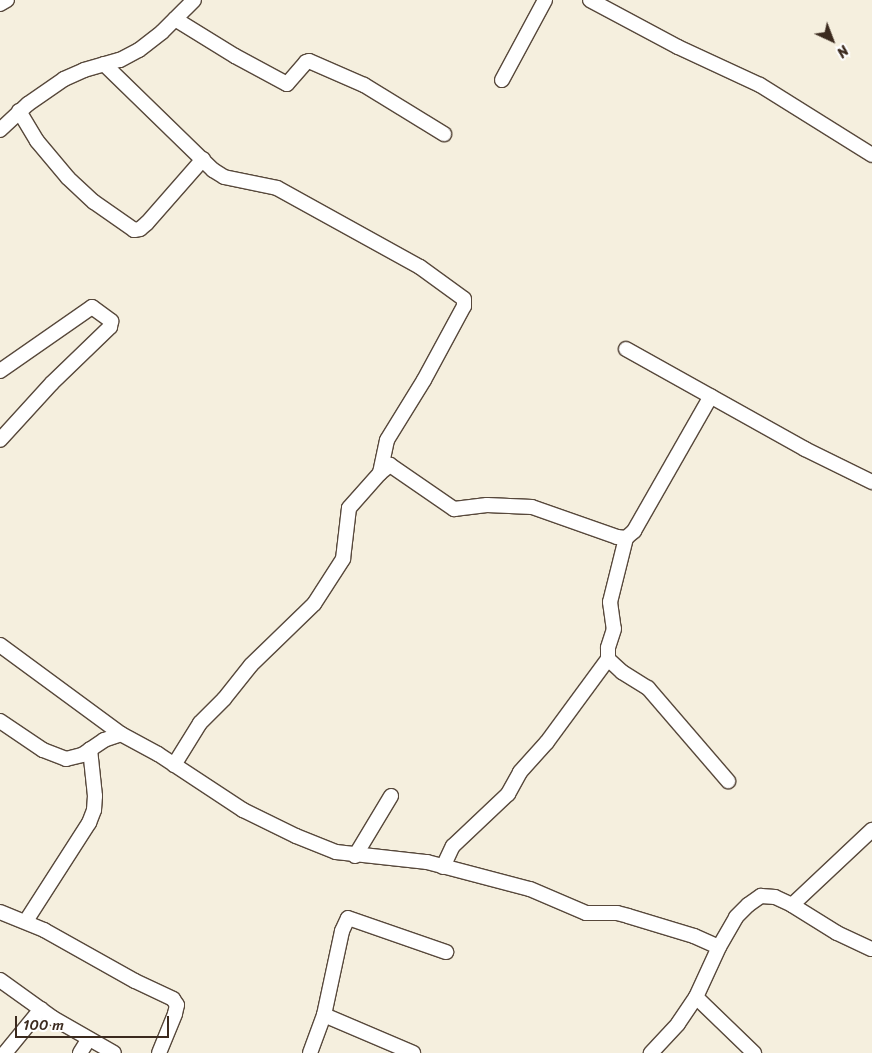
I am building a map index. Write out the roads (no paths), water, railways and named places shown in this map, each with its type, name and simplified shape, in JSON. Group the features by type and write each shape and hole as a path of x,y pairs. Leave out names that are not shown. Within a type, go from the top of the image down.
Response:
{"street":[{"path":"0,4 7,0"},
{"path":"0,130 19,111 64,79 84,70 120,60 139,50 194,0"},
{"path":"502,80 545,0"},
{"path":"590,0 678,48 760,85 872,155"},
{"path":"175,19 235,56 287,84 309,61 364,85 444,134"},
{"path":"104,64 224,177 267,185 285,192 420,267 464,298 464,306 424,380 387,440 380,473"},
{"path":"19,111 37,141 68,178 94,202 134,230 140,229 147,223 203,159"},
{"path":"0,371 92,307 111,321 110,327 52,383 0,440"},
{"path":"626,349 805,449 872,482"},
{"path":"443,867 453,846 508,794 520,772 547,742 608,659 608,648 614,629 610,602 626,538 634,531 711,396"},
{"path":"174,764 200,723 224,699 251,665 314,604 342,559 349,508 380,473 390,465 454,509 487,505 532,507 617,537 626,538"},
{"path":"0,645 121,734 174,764 243,810 270,824 336,852 356,856 419,860 530,889 586,913 622,914 694,936 720,947"},
{"path":"608,659 622,672 648,688 728,781"},
{"path":"0,721 57,756 66,759 74,758 104,740 121,734"},
{"path":"26,921 89,823 94,810 95,796 90,749"},
{"path":"356,856 391,796"},
{"path":"792,905 872,830"},
{"path":"651,1053 678,1024 696,997 736,917 748,904 761,896 775,897 792,905 837,933 872,949"},
{"path":"0,912 26,921 176,1002 175,1014 159,1053"},
{"path":"310,1053 324,1015 342,931 348,918 446,952"},
{"path":"0,980 88,1040 114,1053"},
{"path":"696,997 754,1053"},
{"path":"4,1053 41,1009"},
{"path":"324,1015 413,1053"},
{"path":"80,1053 88,1040"}]}
